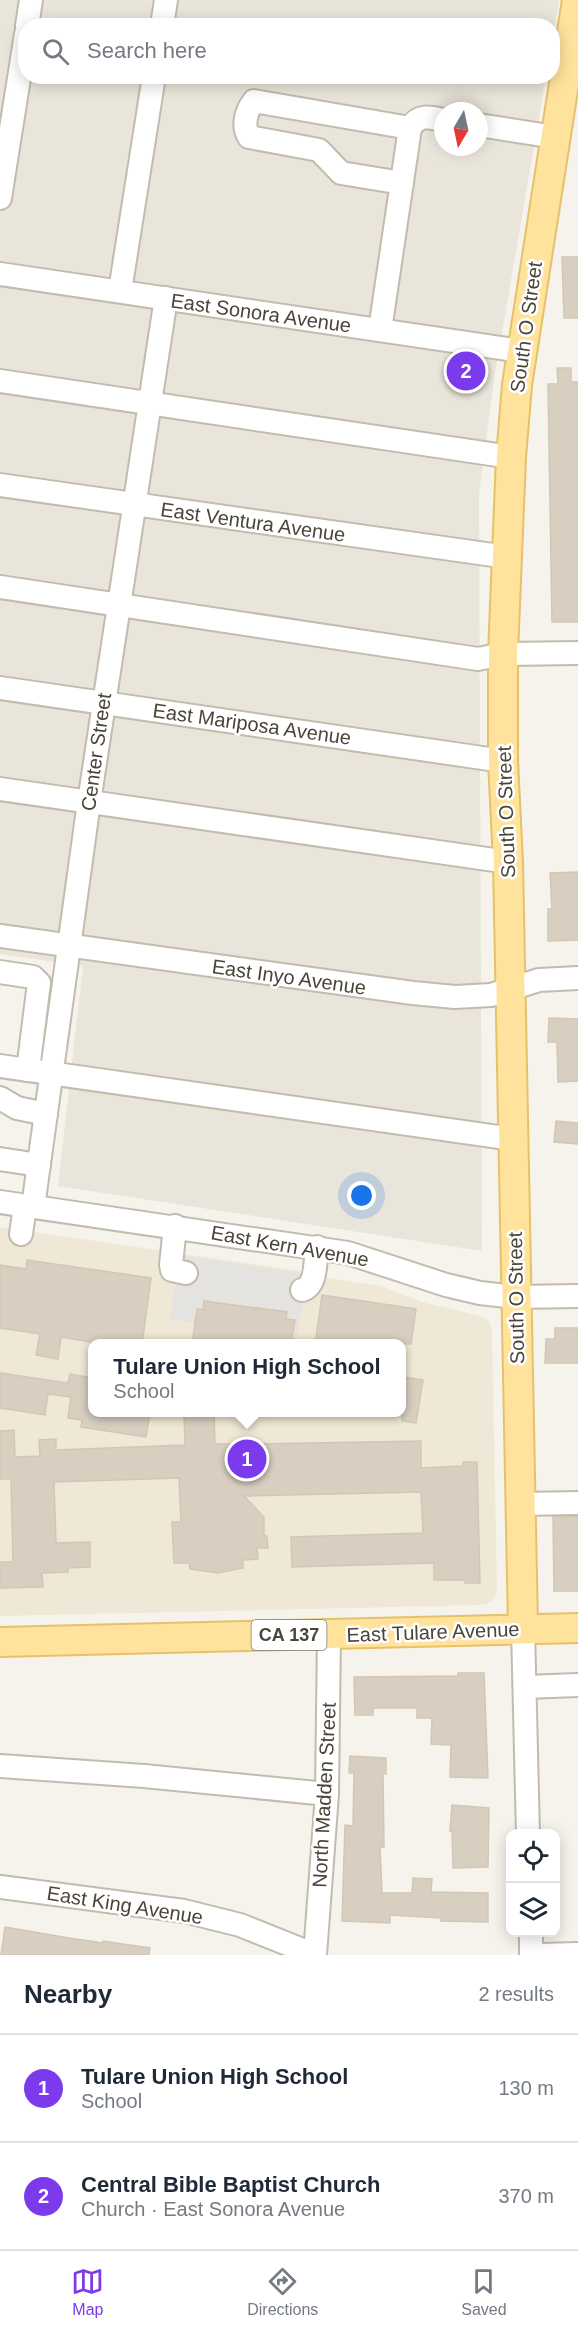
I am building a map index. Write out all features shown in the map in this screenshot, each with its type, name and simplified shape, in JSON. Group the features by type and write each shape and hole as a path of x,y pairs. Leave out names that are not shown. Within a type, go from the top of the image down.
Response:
{"main road":[{"name":"South O Street","path":"523,1629 503,761 503,654 511,457 521,351 577,0"},
{"name":"East Tulare Avenue","path":"0,1642 578,1628"}],"street":[{"path":"28,18 31,0"},
{"path":"163,18 166,0"},
{"path":"0,198 18,84"},
{"path":"120,291 153,84"},
{"path":"402,183 341,173 319,150 249,137 245,131 248,108 254,101 410,128"},
{"path":"319,150 325,113"},
{"path":"380,330 410,128 415,120 424,117 434,119"},
{"path":"488,126 555,137"},
{"name":"East Sonora Avenue","path":"0,274 521,351"},
{"name":"Center Street","path":"21,1234 39,1165 89,802 166,298"},
{"path":"0,381 511,457"},
{"name":"East Ventura Avenue","path":"0,485 135,506 507,557"},
{"path":"0,587 478,658 503,654 578,653"},
{"name":"East Mariposa Avenue","path":"0,688 503,761"},
{"path":"0,789 507,862"},
{"name":"East Inyo Avenue","path":"0,936 445,996 491,995 510,987 539,980 578,978"},
{"path":"0,972 33,977 39,983 28,1070"},
{"path":"36,1011 60,1013"},
{"path":"0,1066 513,1139"},
{"path":"0,1098 17,1108 46,1114"},
{"path":"0,1160 39,1165"},
{"name":"East Kern Avenue","path":"0,1202 317,1247 367,1258 446,1285 480,1293 516,1297 578,1296"},
{"path":"175,1226 172,1270 186,1273"},
{"path":"302,1290 308,1289 312,1284 317,1247"},
{"path":"521,1504 578,1503"},
{"path":"523,1629 528,1829"},
{"name":"North Madden Street","path":"315,1955 327,1794 329,1634"},
{"path":"525,1688 578,1685"},
{"path":"0,1766 144,1776 327,1794"},
{"name":"East King Avenue","path":"0,1887 184,1911 240,1925 315,1955"},
{"path":"531,1937 531,1955"},
{"path":"538,1955 578,1954"}],"shaded area":[{"path":"0,0 559,0 556,18 18,18 18,84 545,84 495,373 479,494 482,1251 58,1186 83,966 0,954"},
{"path":"0,1227 307,1272 321,1277 381,1286 422,1302 482,1316 489,1321 492,1331 497,1593 495,1598 487,1604 0,1616"},
{"path":"179,1255 307,1274 297,1338 170,1319"}],"building":[{"path":"562,257 578,257 578,318 564,318"},
{"path":"557,368 571,368 571,382 578,382 578,622 552,622 548,384 558,384"},
{"path":"578,872 578,940 548,941 548,909 552,909 550,873"},
{"path":"549,1018 578,1019 578,1081 558,1082 557,1042 548,1042"},
{"path":"556,1121 578,1123 578,1144 554,1142"},
{"path":"27,1260 151,1278 143,1339 88,1339 88,1342 61,1337 58,1359 36,1355 40,1334 0,1328 0,1265 26,1269"},
{"path":"322,1295 416,1309 411,1344 406,1344 406,1339 316,1339"},
{"path":"204,1301 287,1312 286,1319 295,1320 292,1339 193,1339 197,1309 203,1310"},
{"path":"555,1328 578,1328 578,1363 545,1363 546,1339 555,1339"},
{"path":"0,1373 68,1383 70,1374 88,1377 88,1417 149,1417 146,1437 81,1427 82,1420 68,1418 71,1397 48,1394 45,1415 0,1408"},
{"path":"406,1378 423,1380 416,1423 402,1421 402,1417 406,1417"},
{"path":"184,1417 214,1417 215,1444 233,1444 233,1447 256,1446 256,1444 421,1441 421,1468 463,1466 463,1462 477,1462 480,1583 465,1583 464,1580 434,1580 434,1563 292,1567 291,1537 423,1533 421,1492 244,1496 264,1517 264,1536 267,1536 268,1548 257,1548 258,1559 243,1560 243,1568 218,1573 190,1569 189,1563 174,1563 172,1522 181,1522 179,1478 54,1482 56,1543 90,1542 90,1567 68,1568 68,1572 42,1573 43,1587 0,1588 0,1562 13,1562 11,1479 0,1479 0,1431 14,1430 15,1457 40,1456 39,1440 56,1439 56,1450 185,1445"},
{"path":"578,1516 578,1591 554,1591 553,1517"},
{"path":"458,1673 484,1673 488,1778 450,1777 451,1745 431,1744 432,1718 417,1718 417,1708 373,1708 373,1715 355,1715 354,1677 458,1676"},
{"path":"350,1756 386,1758 386,1774 383,1774 384,1847 380,1847 382,1893 412,1893 413,1878 432,1879 431,1892 488,1893 488,1922 441,1921 441,1918 390,1915 390,1923 342,1921 345,1825 353,1826 354,1773 349,1773"},
{"path":"452,1805 489,1808 488,1867 453,1868 452,1831 450,1831"},
{"path":"5,1927 150,1948 149,1955 1,1955"}],"place":[{"name":"Central Bible Baptist Church","path":"466,371"},
{"name":"Tulare Union High School","path":"247,1459"}]}
